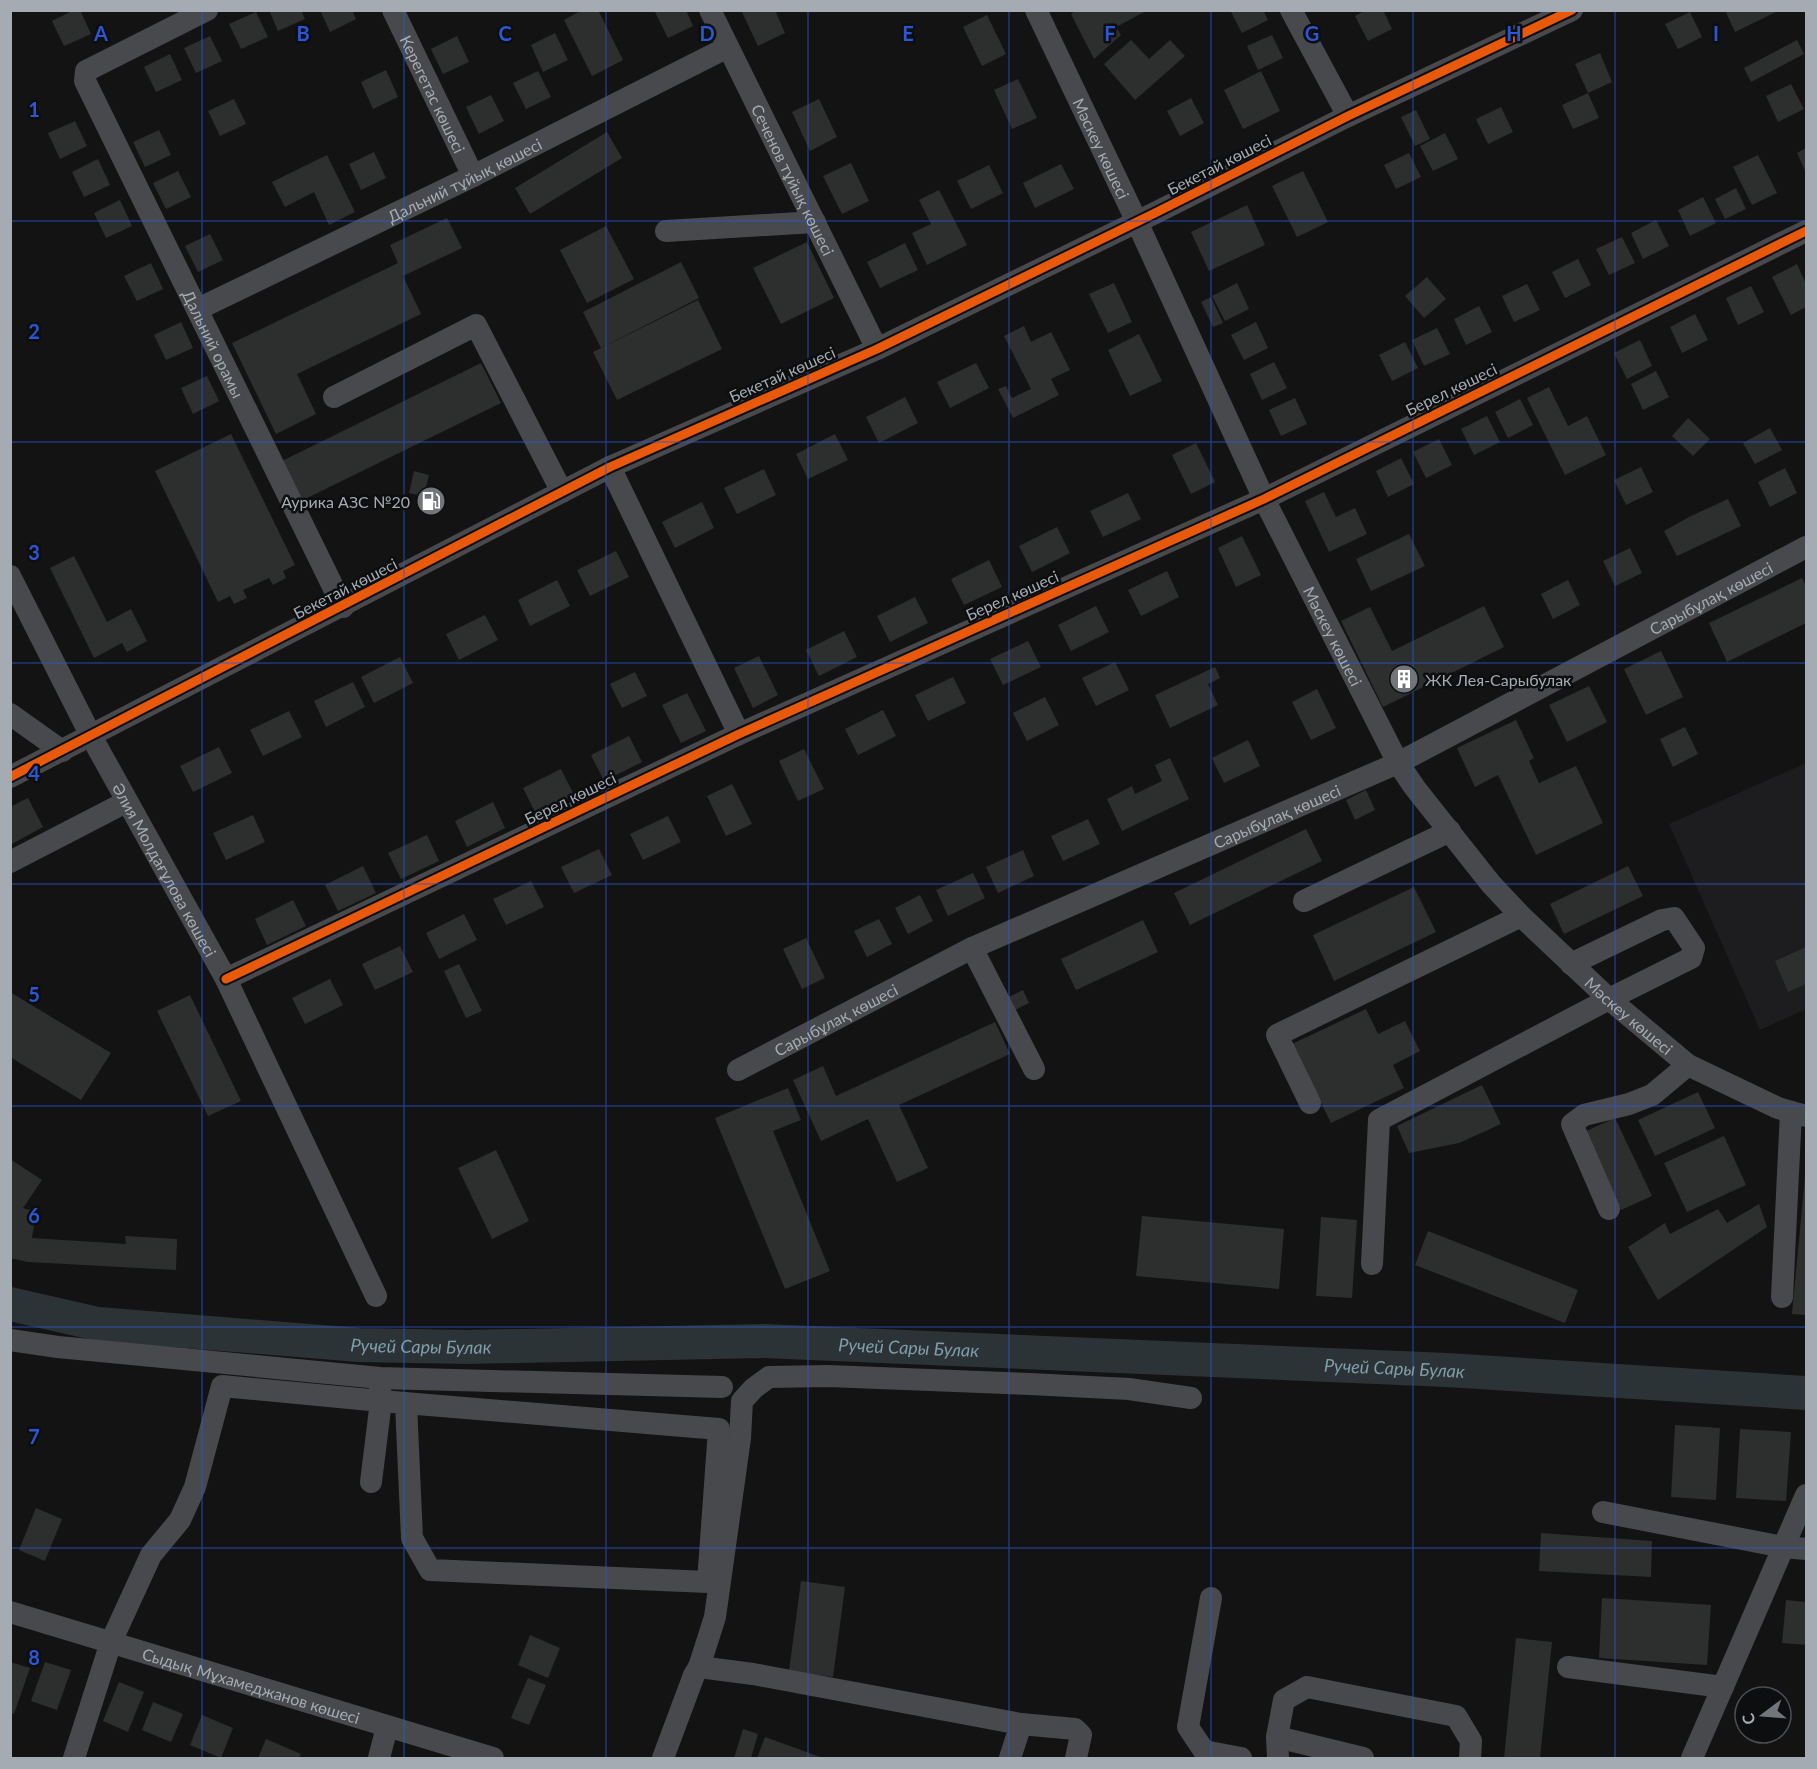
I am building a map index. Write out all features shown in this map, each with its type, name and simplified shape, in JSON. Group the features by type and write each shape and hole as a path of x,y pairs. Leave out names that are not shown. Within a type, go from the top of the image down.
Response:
{"street":[{"name":"Дальний орамы","path":"207,10 86,71 85,81 343,607"},
{"name":"Керегетас көшесі","path":"393,10 473,176"},
{"name":"Сеченов тұйық көшесі","path":"710,10 877,349"},
{"name":"Мәскеу көшесі","path":"1036,10 1137,222 1264,499 1398,763 1415,788 1491,884 1521,916 1609,999 1688,1065 1778,1108 1799,1114"},
{"path":"1292,10 1348,116"},
{"name":"Бекетай көшесі","path":"10,777 343,607 610,467 877,349 1348,116 1572,10"},
{"name":"Дальний тұйық көшесі","path":"198,309 473,176 728,46"},
{"path":"666,231 815,222"},
{"name":"Берел көшесі","path":"226,979 739,734 1264,499 1806,233"},
{"path":"334,397 476,325 562,492"},
{"path":"610,467 739,734"},
{"name":"Сарыбұлақ көшесі","path":"738,1070 972,948 1398,763 1697,607 1806,547"},
{"name":"Әлия Молдағұлова көшесі","path":"10,576 126,802 226,979 376,1296"},
{"path":"10,714 62,752"},
{"path":"10,862 126,802"},
{"path":"1304,902 1450,831"},
{"path":"1310,1103 1277,1035 1521,916"},
{"path":"1372,1264 1379,1120 1691,958 1694,948 1674,918 1662,920 1571,964"},
{"path":"972,948 1034,1069"},
{"path":"1609,1209 1572,1124 1584,1115 1629,1104 1652,1095 1688,1065"},
{"path":"1782,1297 1799,1114"},
{"path":"10,1340 58,1347 380,1378 722,1386"},
{"path":"663,1758 699,1667 715,1617 740,1438 742,1401 769,1377 828,1376 1019,1383 1129,1389 1191,1398"},
{"path":"371,1482 381,1401 380,1378"},
{"path":"74,1758 111,1642 152,1555 180,1520 195,1487 222,1386 406,1404 719,1429 708,1582 430,1570 412,1538 406,1404"},
{"path":"1692,1758 1806,1495"},
{"path":"1603,1512 1783,1547 1806,1549"},
{"path":"1211,1598 1188,1727 1204,1751 1240,1758"},
{"name":"Сыдық Мұхамеджанов көшесі","path":"10,1612 493,1758"},
{"path":"699,1667 753,1674 1020,1724 1075,1729 1081,1735 1076,1758"},
{"path":"1568,1667 1723,1686"},
{"path":"1363,1758 1278,1748 1284,1700 1307,1687 1456,1716 1471,1741 1470,1758"},
{"path":"1010,1758 1020,1724"},
{"path":"379,1758 387,1727"}],"shaded area":[{"path":"1806,763 1806,1009 1760,1030 1669,824"}],"building":[{"path":"74,10 80,10 91,34 64,46 52,21"},
{"path":"269,10 301,10 305,19 278,31"},
{"path":"320,10 352,10 356,19 330,32"},
{"path":"582,10 598,10 623,60 592,76 564,20"},
{"path":"686,10 693,26 668,38 655,12"},
{"path":"741,10 775,10 785,33 758,46"},
{"path":"1077,10 1148,10 1116,27 1121,35 1094,59 1071,14"},
{"path":"1230,10 1263,10 1268,20 1242,33"},
{"path":"1366,10 1383,10 1392,29 1368,41 1355,16"},
{"path":"1725,10 1780,10 1735,32"},
{"path":"256,12 268,37 241,49 229,24"},
{"path":"1690,12 1702,37 1678,49 1665,24"},
{"path":"987,15 1006,54 982,66 963,27"},
{"path":"555,33 568,60 543,72 531,45"},
{"path":"1272,35 1283,58 1258,70 1247,46"},
{"path":"210,36 222,61 196,73 184,48"},
{"path":"457,36 469,62 443,74 431,49"},
{"path":"1131,40 1149,59 1170,40 1185,56 1135,100 1104,64"},
{"path":"1797,40 1804,54 1751,82 1744,68"},
{"path":"1600,53 1612,82 1588,93 1575,64"},
{"path":"170,54 182,80 156,92 144,67"},
{"path":"386,70 398,97 373,109 361,82"},
{"path":"538,71 551,97 526,109 513,83"},
{"path":"1261,71 1280,111 1243,129 1224,90"},
{"path":"1018,79 1037,118 1012,129 994,90"},
{"path":"1791,84 1804,109 1778,122 1766,96"},
{"path":"1588,93 1599,118 1573,129 1562,105"},
{"path":"491,95 504,121 479,134 466,107"},
{"path":"1191,98 1204,123 1180,136 1167,111"},
{"path":"234,99 246,124 220,136 208,111"},
{"path":"819,99 837,137 810,151 792,112"},
{"path":"1501,107 1513,132 1488,144 1476,119"},
{"path":"1416,110 1430,139 1415,146 1401,117"},
{"path":"75,121 87,146 60,159 48,133"},
{"path":"159,130 171,155 145,167 133,142"},
{"path":"607,132 622,158 530,214 515,188"},
{"path":"1445,133 1458,159 1433,171 1420,146"},
{"path":"1806,148 1806,173 1797,153"},
{"path":"374,152 386,178 361,190 349,164"},
{"path":"1409,153 1421,177 1396,189 1384,165"},
{"path":"327,155 355,212 329,225 314,192 285,207 272,182"},
{"path":"1758,155 1777,193 1752,205 1733,167"},
{"path":"98,159 110,185 84,197 72,172"},
{"path":"851,163 869,201 842,214 823,176"},
{"path":"1061,164 1074,189 1035,208 1023,183"},
{"path":"989,165 1003,193 971,209 957,181"},
{"path":"178,171 191,197 166,209 153,183"},
{"path":"1303,171 1328,222 1297,237 1272,186"},
{"path":"1736,188 1746,209 1725,219 1715,199"},
{"path":"939,190 967,245 927,265 912,233 931,224 919,200"},
{"path":"1703,197 1716,223 1690,236 1678,210"},
{"path":"120,200 132,226 106,238 94,213"},
{"path":"1247,205 1265,245 1209,271 1191,232"},
{"path":"447,218 462,248 403,276 421,314 297,374 316,414 276,434 232,343 398,263 390,245"},
{"path":"1656,220 1669,246 1643,259 1631,233"},
{"path":"606,226 634,279 587,303 560,250"},
{"path":"210,234 223,260 198,272 185,246"},
{"path":"1622,237 1635,263 1609,275 1596,249"},
{"path":"807,242 834,298 781,324 753,268"},
{"path":"905,243 918,270 880,288 867,262"},
{"path":"1578,259 1591,285 1565,298 1552,272"},
{"path":"681,262 699,298 601,348 583,312"},
{"path":"151,263 163,289 137,301 124,276"},
{"path":"1797,264 1806,284 1806,307 1791,315 1772,277"},
{"path":"1427,277 1446,299 1424,318 1405,296"},
{"path":"1114,283 1132,322 1108,333 1089,294"},
{"path":"1237,283 1249,309 1225,321 1212,296"},
{"path":"1527,284 1540,310 1514,322 1502,296"},
{"path":"1751,286 1764,312 1738,325 1726,298"},
{"path":"1211,297 1223,323 1213,327 1201,302"},
{"path":"698,300 722,349 617,400 593,352"},
{"path":"1479,306 1492,332 1466,345 1454,319"},
{"path":"1695,314 1708,340 1682,353 1670,327"},
{"path":"181,322 193,348 166,360 154,335"},
{"path":"1256,322 1268,348 1244,360 1231,335"},
{"path":"1024,326 1031,342 1051,332 1070,370 1051,379 1059,395 1013,418 998,389 1006,386 1012,398 1031,389 1004,336"},
{"path":"1437,328 1450,354 1424,366 1412,340"},
{"path":"1139,334 1162,381 1130,396 1108,350"},
{"path":"1640,340 1652,366 1627,379 1614,353"},
{"path":"1405,342 1418,368 1392,381 1379,355"},
{"path":"1274,362 1287,388 1262,400 1250,374"},
{"path":"481,363 501,403 301,501 282,461"},
{"path":"976,363 989,388 950,408 937,382"},
{"path":"1656,371 1669,397 1643,410 1631,384"},
{"path":"207,376 219,401 193,414 181,388"},
{"path":"1549,387 1568,426 1587,416 1606,455 1565,475 1527,398"},
{"path":"905,397 918,423 879,443 866,417"},
{"path":"1295,398 1307,424 1281,436 1269,410"},
{"path":"1520,399 1533,425 1508,438 1495,412"},
{"path":"1487,416 1500,442 1474,455 1461,429"},
{"path":"1688,418 1710,439 1693,456 1672,436"},
{"path":"1770,428 1782,450 1755,464 1743,443"},
{"path":"231,434 295,565 283,571 286,578 273,585 269,578 243,590 247,598 234,604 230,596 218,602 155,471"},
{"path":"835,434 848,460 808,479 796,454"},
{"path":"1439,439 1452,465 1426,478 1413,452"},
{"path":"1196,443 1215,482 1191,494 1172,455"},
{"path":"1401,458 1414,484 1388,497 1376,471"},
{"path":"1641,467 1653,492 1626,505 1614,480"},
{"path":"1785,468 1797,493 1770,507 1758,482"},
{"path":"764,469 776,495 737,514 724,488"},
{"path":"414,471 429,475 424,496 409,493"},
{"path":"1324,492 1336,517 1355,508 1367,534 1329,552 1305,501"},
{"path":"1128,493 1141,519 1103,537 1090,511"},
{"path":"1728,499 1741,526 1677,556 1664,531"},
{"path":"702,502 714,528 675,548 662,522"},
{"path":"1057,527 1070,553 1032,572 1019,546"},
{"path":"1409,534 1425,566 1371,591 1356,559"},
{"path":"1242,536 1261,575 1236,587 1218,548"},
{"path":"1630,548 1642,573 1615,586 1603,561"},
{"path":"616,551 629,577 590,596 577,570"},
{"path":"74,556 107,622 131,609 147,641 127,652 122,643 94,658 50,568"},
{"path":"989,560 1002,587 964,605 951,579"},
{"path":"1167,571 1179,597 1141,616 1128,590"},
{"path":"1802,578 1806,586 1806,623 1727,662 1709,623"},
{"path":"557,580 570,606 530,626 518,600"},
{"path":"1568,580 1580,605 1553,619 1541,594"},
{"path":"915,597 928,623 890,642 877,616"},
{"path":"1096,606 1109,632 1071,651 1058,625"},
{"name":"ЖК Лея-Сарыбулак","path":"1484,606 1504,647 1383,707 1341,621 1370,607 1392,651"},
{"path":"485,615 498,640 459,660 446,634"},
{"path":"844,631 857,657 819,676 806,650"},
{"path":"1028,641 1041,667 1003,685 990,659"},
{"path":"1661,651 1683,697 1646,715 1624,669"},
{"path":"759,656 778,695 753,708 734,668"},
{"path":"400,657 413,683 374,703 361,677"},
{"path":"1115,662 1129,690 1096,706 1082,678"},
{"path":"1215,667 1220,678 1208,684 1218,705 1170,728 1155,695"},
{"path":"635,672 647,696 622,708 610,684"},
{"path":"953,677 966,703 928,721 915,695"},
{"path":"353,682 365,707 326,727 314,701"},
{"path":"1589,686 1607,722 1567,742 1549,705"},
{"path":"1317,689 1336,728 1311,740 1292,702"},
{"path":"687,693 706,731 681,743 662,705"},
{"path":"1045,697 1059,725 1027,741 1013,713"},
{"path":"883,710 896,736 858,755 845,729"},
{"path":"289,711 302,737 263,756 250,730"},
{"path":"1516,720 1534,758 1529,761 1539,783 1576,766 1603,823 1536,855 1498,775 1475,787 1457,748"},
{"path":"1685,727 1698,754 1673,767 1660,739"},
{"path":"629,736 642,762 604,781 591,755"},
{"path":"1248,740 1260,766 1224,783 1212,758"},
{"path":"219,747 232,773 193,792 180,766"},
{"path":"804,749 824,789 798,801 779,761"},
{"path":"1170,758 1189,799 1122,831 1107,799 1132,786 1135,794 1162,781 1155,765"},
{"path":"561,769 574,795 536,814 523,788"},
{"path":"732,784 752,824 726,836 707,796"},
{"path":"1366,790 1375,810 1355,820 1346,800"},
{"path":"28,798 43,827 10,845 10,807"},
{"path":"493,802 505,828 467,847 455,821"},
{"path":"253,815 265,842 226,860 213,833"},
{"path":"668,816 681,842 643,860 630,834"},
{"path":"1088,819 1100,844 1063,861 1051,836"},
{"path":"1306,829 1322,861 1190,925 1174,893"},
{"path":"427,835 439,861 401,879 388,853"},
{"path":"599,849 612,875 574,893 561,867"},
{"path":"1023,850 1034,876 998,893 986,867"},
{"path":"363,866 376,893 338,911 325,885"},
{"path":"1628,866 1643,896 1564,934 1550,904"},
{"path":"973,873 985,898 948,916 936,890"},
{"path":"531,881 544,907 506,925 493,899"},
{"path":"1414,887 1436,932 1334,981 1313,935"},
{"path":"920,895 933,921 908,934 895,908"},
{"path":"293,900 306,926 267,945 255,919"},
{"path":"464,914 477,940 439,959 426,933"},
{"path":"879,919 892,944 867,957 854,931"},
{"path":"1143,920 1158,952 1076,990 1061,959"},
{"path":"806,938 825,978 802,989 783,949"},
{"path":"400,946 413,972 375,990 362,964"},
{"path":"1806,947 1806,984 1788,992 1775,961"},
{"path":"459,964 482,1011 466,1018 444,971"},
{"path":"330,979 343,1005 305,1024 292,998"},
{"path":"1023,990 1029,1003 1013,1011 1007,998"},
{"path":"10,992 111,1053 81,1100 10,1057"},
{"path":"190,995 241,1101 208,1116 157,1011"},
{"path":"1366,1009 1378,1034 1405,1021 1420,1051 1393,1065 1404,1088 1331,1123 1292,1044"},
{"path":"995,1022 1010,1054 899,1105 928,1168 897,1182 868,1119 821,1141 793,1080 823,1066 836,1096"},
{"path":"1482,1085 1501,1124 1459,1143 1409,1153 1397,1126"},
{"path":"788,1088 801,1120 773,1131 830,1271 785,1289 715,1118"},
{"path":"1698,1092 1715,1128 1655,1156 1638,1120"},
{"path":"1615,1118 1652,1196 1621,1210 1584,1132"},
{"path":"1724,1136 1746,1185 1687,1212 1664,1163"},
{"path":"496,1150 529,1221 492,1239 458,1168"},
{"path":"10,1159 42,1180 23,1208 36,1212 32,1238 126,1244 125,1236 177,1239 176,1270 28,1262 10,1258"},
{"path":"1806,1176 1806,1315 1792,1314"},
{"path":"1759,1204 1767,1227 1658,1300 1628,1247 1665,1223 1670,1234 1718,1209 1727,1223"},
{"path":"1142,1216 1284,1229 1279,1289 1136,1276"},
{"path":"1321,1217 1357,1220 1352,1298 1316,1296"},
{"path":"1428,1231 1578,1290 1565,1323 1415,1265"},
{"path":"1675,1425 1720,1428 1716,1500 1671,1497"},
{"path":"1740,1429 1791,1432 1786,1501 1736,1498"},
{"path":"36,1508 62,1519 45,1561 19,1550"},
{"path":"1541,1533 1652,1541 1651,1577 1539,1571"},
{"path":"801,1581 845,1587 833,1677 789,1671"},
{"path":"1602,1598 1711,1605 1707,1665 1599,1658"},
{"path":"1786,1600 1806,1602 1806,1645 1782,1643"},
{"path":"530,1635 560,1648 548,1678 518,1665"},
{"path":"1516,1638 1552,1642 1540,1758 1504,1758"},
{"path":"10,1662 30,1668 14,1714 10,1712"},
{"path":"45,1662 71,1670 57,1710 31,1701"},
{"path":"528,1678 546,1685 529,1725 511,1718"},
{"path":"119,1682 144,1692 128,1732 103,1721"},
{"path":"153,1702 183,1714 171,1742 142,1730"},
{"path":"202,1715 233,1728 221,1758 190,1745"},
{"path":"743,1729 758,1734 751,1758 734,1758"},
{"path":"765,1737 823,1758 757,1758"},
{"path":"266,1739 301,1754 299,1758 258,1758"}],"waterway":[{"name":"Ручей Сары Булак","path":"10,1304 98,1324 359,1345 466,1347 764,1341 1447,1370 1806,1393"}],"cycle path":[{"path":"10,777 610,467 877,349 1348,116 1572,10"},
{"path":"226,979 739,734 1264,499 1806,231"}],"place":[{"name":"Аурика АЗС №20","path":"431,501"},
{"name":"ЖК Лея-Сарыбулак","path":"1404,679"}]}
